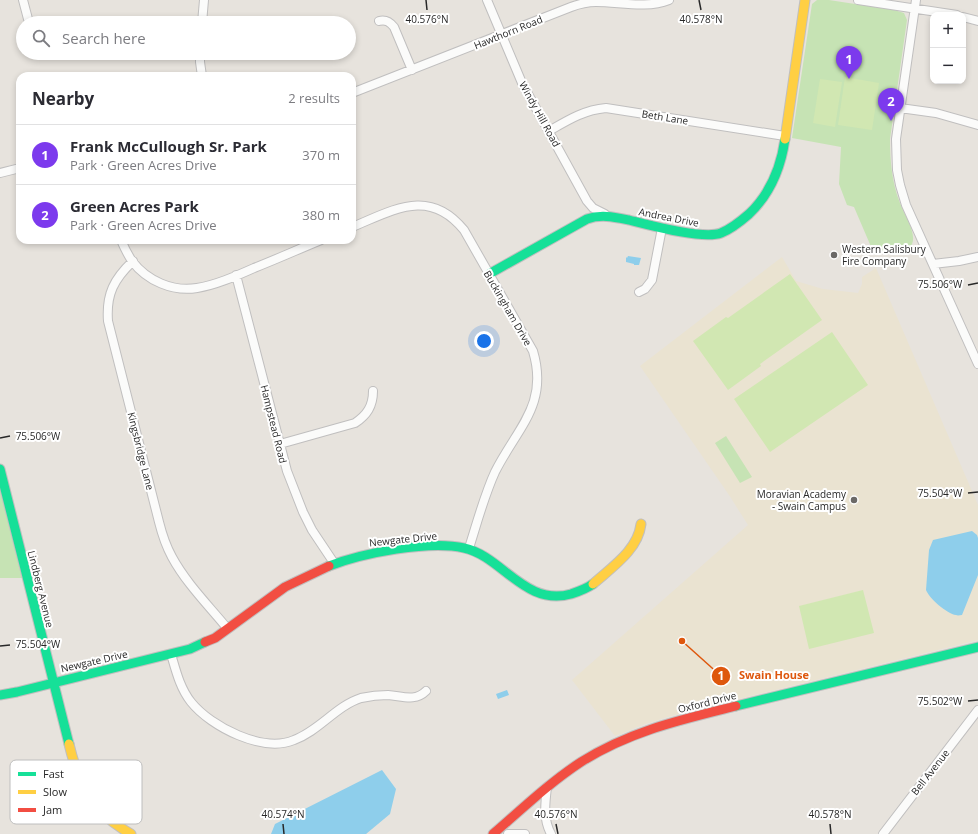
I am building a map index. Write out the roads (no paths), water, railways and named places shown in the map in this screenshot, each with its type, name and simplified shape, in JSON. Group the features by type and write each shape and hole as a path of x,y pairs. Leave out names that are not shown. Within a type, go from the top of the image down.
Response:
{"street":[{"path":"23,0 27,16"},
{"path":"203,16 204,0"},
{"name":"Windy Hill Road","path":"487,0 522,82 587,201 597,210 609,216"},
{"name":"Hawthorn Road","path":"356,91 583,3 650,4 669,0"},
{"name":"Andrea Drive","path":"489,274 587,219 595,216 609,216 662,228 703,235 721,233 743,219 759,204 771,185 782,158 806,0"},
{"path":"858,0 915,4 945,12"},
{"path":"915,4 896,139 896,155 900,185 906,205 978,364"},
{"path":"966,18 978,21"},
{"path":"379,21 386,21 394,26 412,70"},
{"path":"200,60 201,72"},
{"name":"Beth Lane","path":"549,131 585,111 606,108 785,136"},
{"path":"900,108 936,113 978,125"},
{"path":"0,173 16,169"},
{"name":"Buckingham Drive","path":"356,225 402,207 414,205 433,207 442,211 458,222 533,351 537,370 538,389 535,402 502,459 489,486 469,548"},
{"path":"639,292 645,289 652,280 662,228"},
{"path":"123,244 133,262 141,270 155,280 172,287 184,289 207,286 312,244"},
{"path":"933,264 978,257"},
{"name":"Kingsbridge Lane","path":"133,262 122,272 111,290 108,321 158,522 169,551 182,573 228,628"},
{"name":"Hampstead Road","path":"236,275 287,471 303,512 316,536 334,563"},
{"path":"280,444 355,423 362,418 370,407 373,399 373,391"},
{"name":"Lindberg Avenue","path":"0,469 73,760"},
{"name":"Newgate Drive","path":"0,695 190,650 204,644 285,587 334,563 358,556 398,549 450,546 469,548 531,590 552,596 573,594 592,585 629,551 637,540 641,524"},
{"name":"Oxford Drive","path":"493,834 547,787 568,771 608,746 647,729 978,647"},
{"path":"171,654 184,691 198,710 220,726 262,743 283,744 294,740 305,735 349,704 359,699 377,695 417,698 426,692"},
{"name":"Bell Avenue","path":"883,834 978,710"},
{"path":"547,787 544,812 547,826 551,834"},
{"name":"Lindberg Avenue","path":"115,824 131,834"},
{"path":"508,834 525,834"}],"water":[{"path":"628,256 641,258 639,265 626,262 626,257 627,258"},
{"path":"972,531 978,538 978,575 962,615 952,614 939,605 926,590 929,550 933,540"},
{"path":"507,690 509,695 498,699 496,694"},
{"path":"382,770 396,789 390,814 366,834 271,834 275,824"}],"place":[{"name":"Frank McCullough Sr. Park","path":"849,79"},
{"name":"Green Acres Park","path":"891,121"},
{"name":"Western Salisbury Fire Company","path":"834,255"},
{"name":"Moravian Academy - Swain Campus","path":"854,500"},
{"name":"Swain House","path":"682,641"}]}
